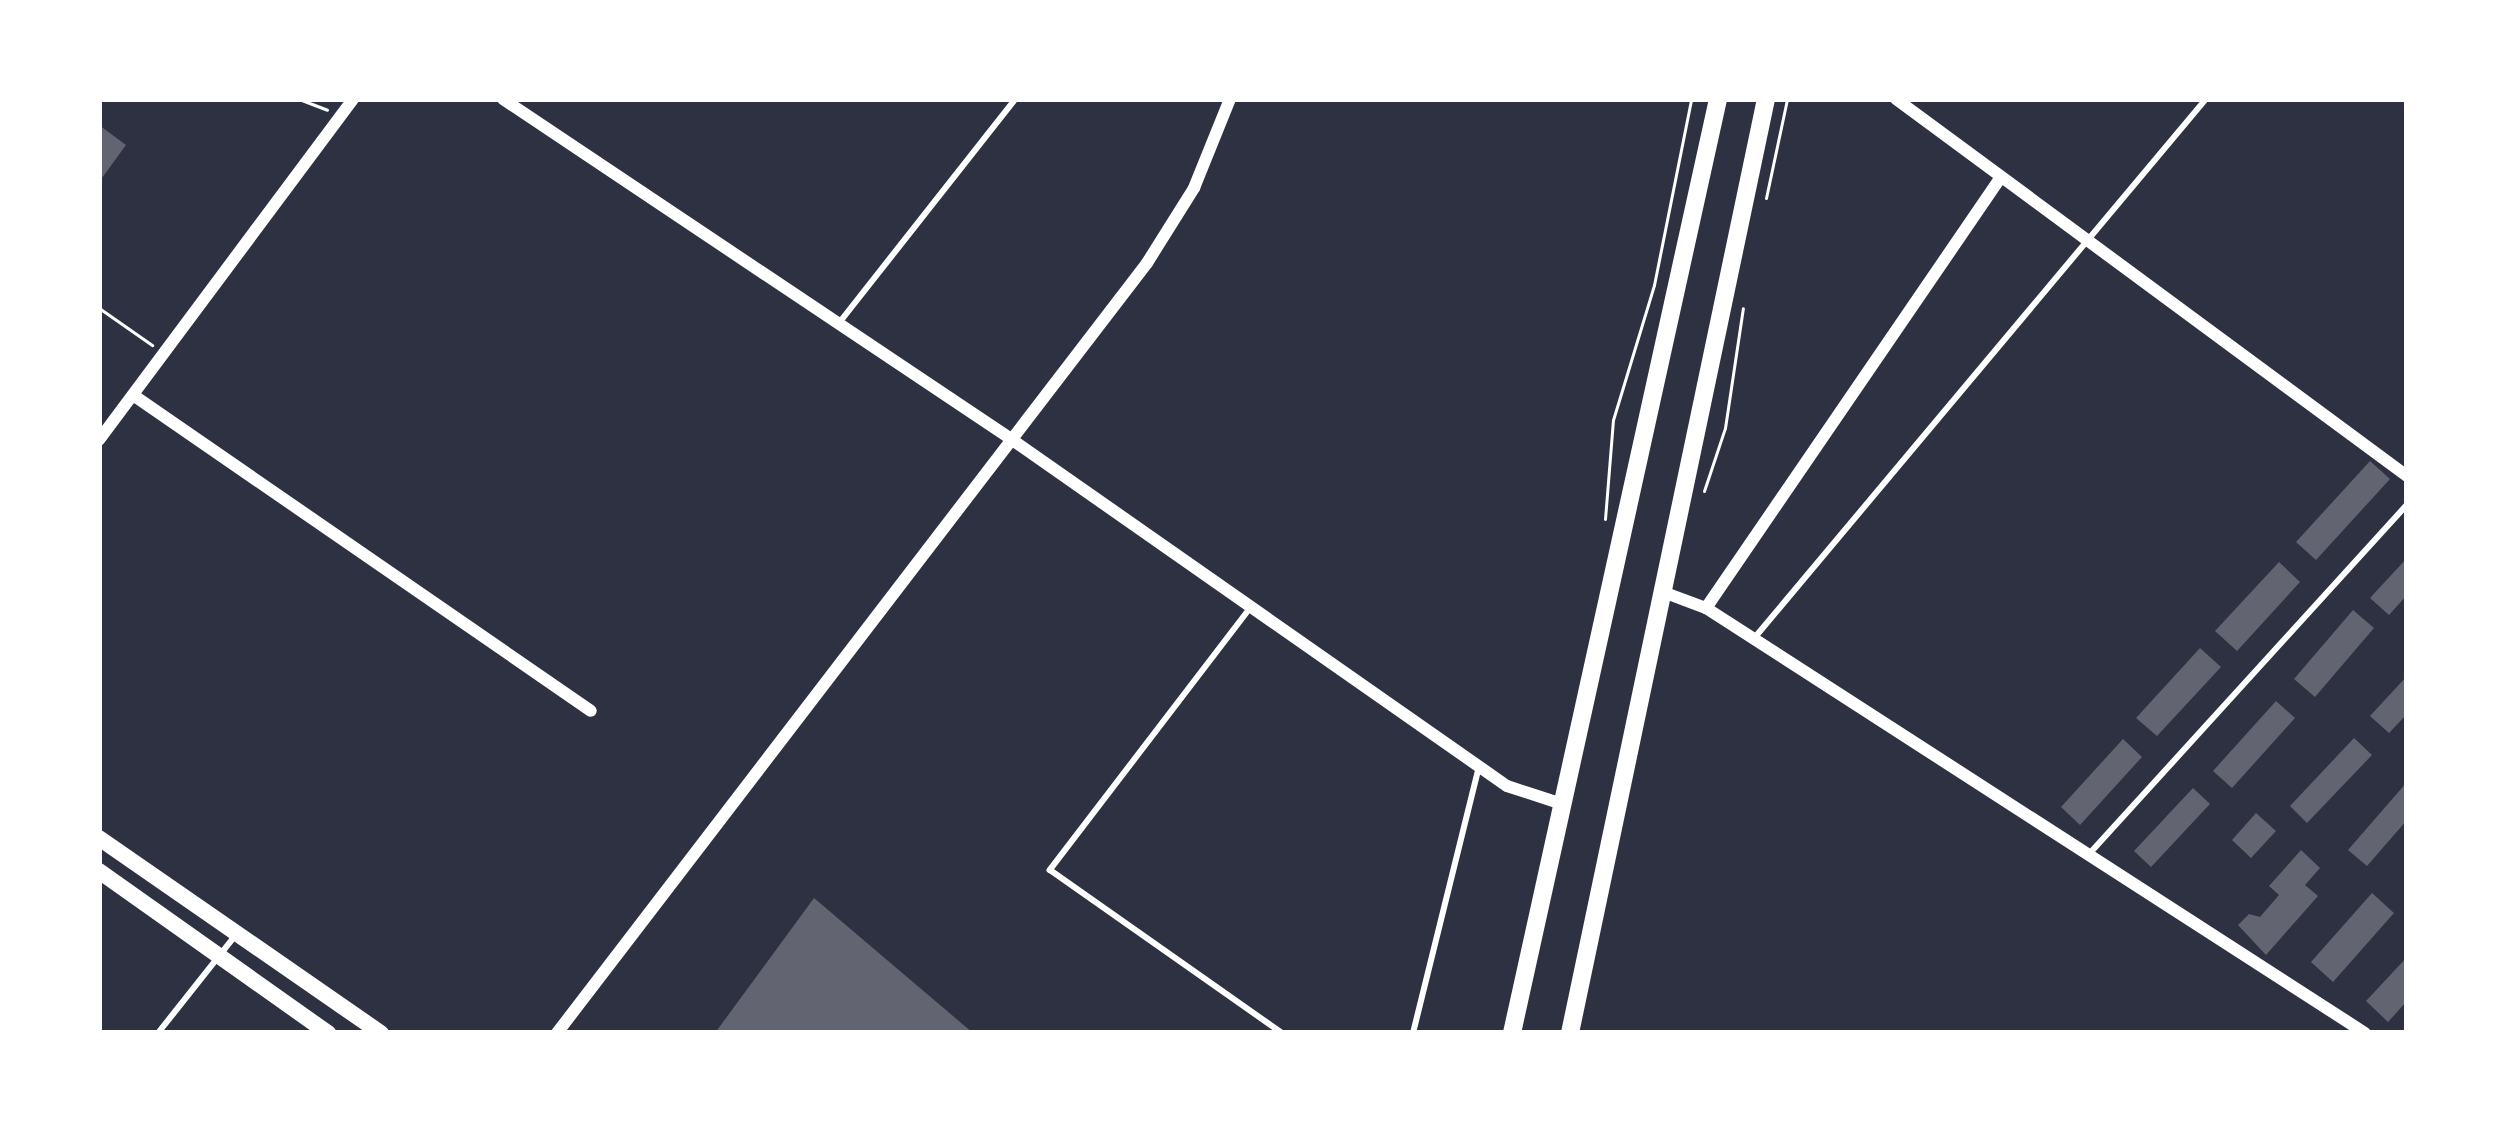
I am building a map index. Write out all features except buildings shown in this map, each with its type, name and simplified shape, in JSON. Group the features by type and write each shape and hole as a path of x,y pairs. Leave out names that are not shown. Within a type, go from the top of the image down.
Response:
{"main road":[{"path":"1512,1033 1718,99"},
{"path":"1570,1033 1766,99"},
{"path":"99,838 381,1033"},
{"path":"99,871 328,1033"}],"street":[{"path":"99,440 352,99"},
{"path":"503,99 1011,439 1508,786 1562,804"},
{"path":"557,1033 1148,263 1194,188 1230,99"},
{"path":"1896,99 1999,180 2092,241 2407,476"},
{"path":"1706,608 1999,180"},
{"path":"133,395 591,711"},
{"path":"1663,592 1706,608 2366,1033"}],"lane":[{"path":"836,326 1015,99"},
{"path":"1754,639 2092,241 2206,99"},
{"path":"2087,856 2407,505"},
{"path":"1251,607 1050,870 1282,1033"},
{"path":"1413,1033 1478,766"},
{"path":"158,1033 236,934"}],"path":[{"path":"298,99 340,115"},
{"path":"1763,212 1787,99"},
{"path":"1702,498 1725,428 1744,302"},
{"path":"99,308 163,353"}]}
